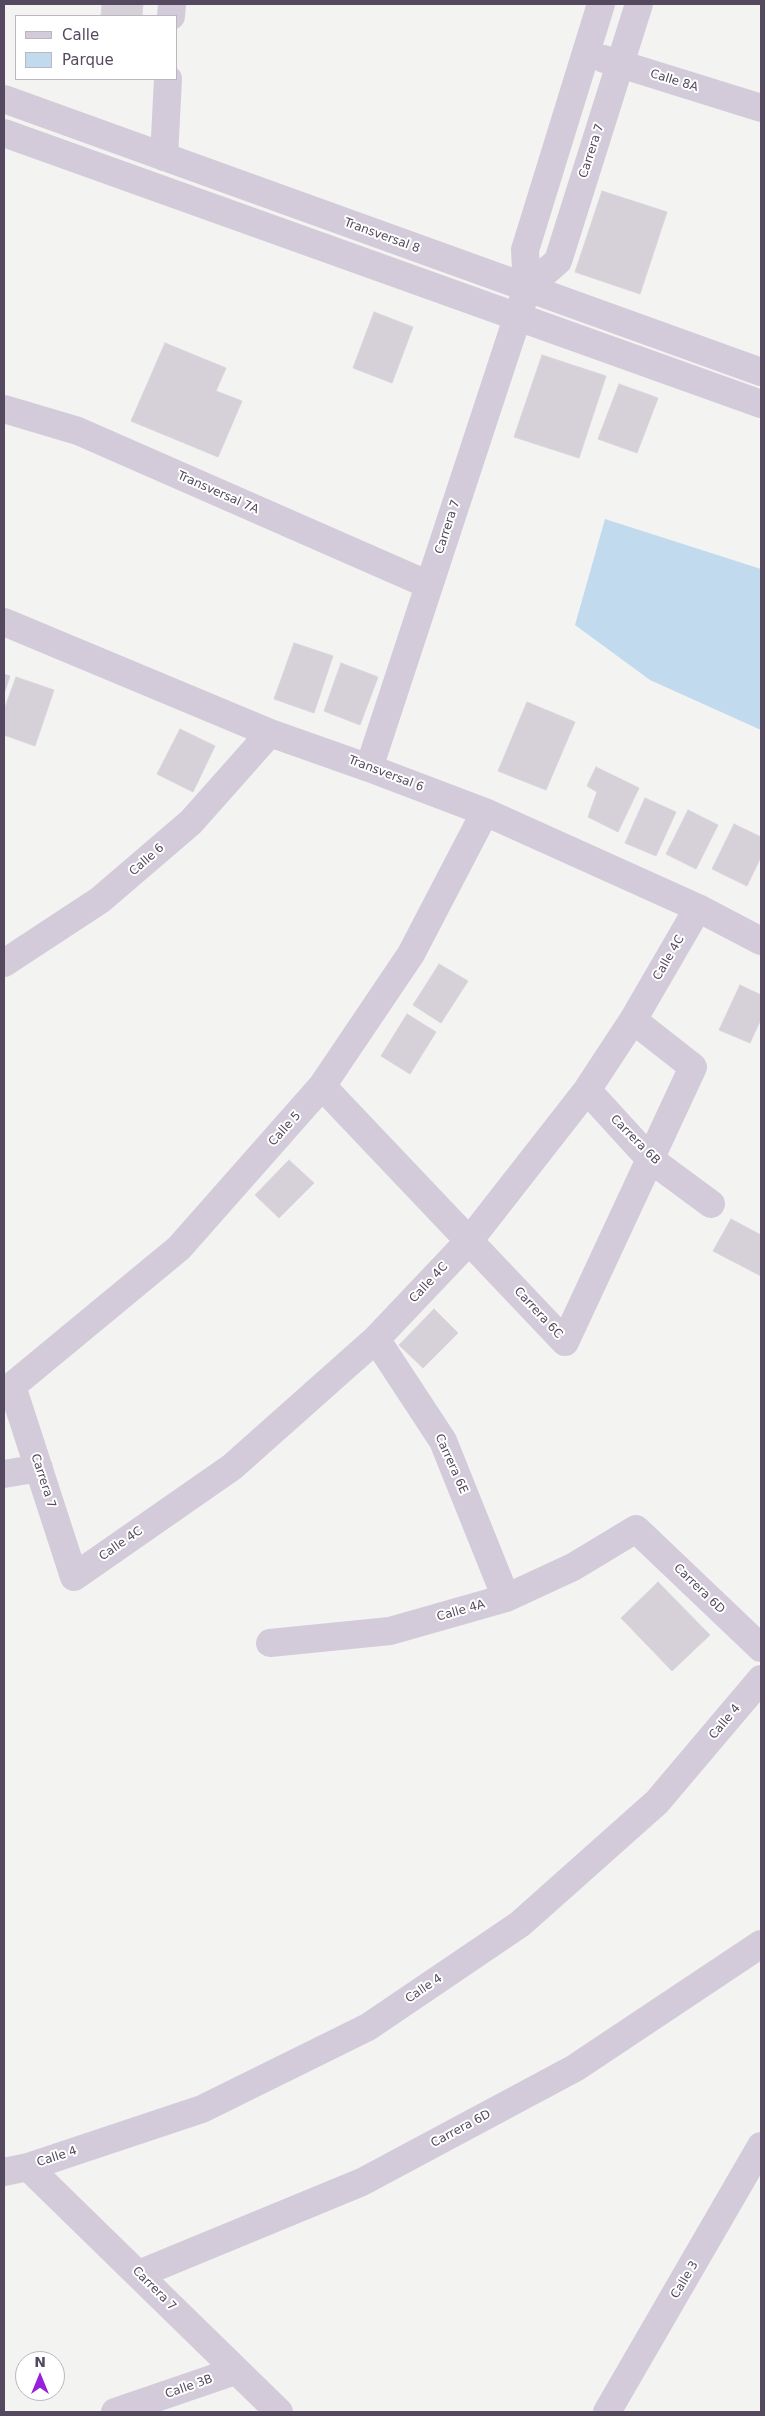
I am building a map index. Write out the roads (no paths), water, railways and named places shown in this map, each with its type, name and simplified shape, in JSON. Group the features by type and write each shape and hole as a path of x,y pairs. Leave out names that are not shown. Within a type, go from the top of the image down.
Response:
{"street":[{"name":"Carrera 7","path":"369,768 527,288 525,250 601,4"},
{"name":"Carrera 7","path":"527,288 558,261 639,4"},
{"name":"Calle 8A","path":"586,53 761,108"},
{"path":"164,157 168,80"},
{"name":"Transversal 8","path":"4,100 761,372"},
{"path":"4,133 761,404"},
{"name":"Transversal 7A","path":"4,409 78,431 429,585"},
{"name":"Transversal 6","path":"4,622 270,733 485,812 698,908 761,941"},
{"name":"Calle 6","path":"4,963 100,900 191,822 270,733"},
{"name":"Calle 5","path":"12,1386 179,1248 322,1086 411,954 485,812"},
{"name":"Calle 4C","path":"74,1577 232,1466 376,1339 469,1241 586,1090 633,1020 698,908"},
{"name":"Carrera 6C","path":"322,1086 566,1342 693,1067 633,1020"},
{"name":"Carrera 6B","path":"586,1090 650,1159 711,1204"},
{"name":"Carrera 6E","path":"376,1339 443,1441 506,1598"},
{"name":"Carrera 7","path":"12,1386 74,1577"},
{"path":"4,1474 38,1468"},
{"name":"Calle 4A","path":"270,1643 390,1631 506,1598 573,1567 636,1529"},
{"name":"Carrera 6D","path":"636,1529 761,1648"},
{"name":"Calle 4","path":"16,2170 202,2109 368,2027 527,1918 657,1802 761,1679"},
{"name":"Carrera 6D","path":"138,2274 370,2178 575,2068 761,1944"},
{"name":"Calle 3","path":"607,2412 761,2146"},
{"name":"Carrera 7","path":"16,2170 138,2274 279,2412"},
{"name":"Calle 3B","path":"115,2412 235,2371"}]}
